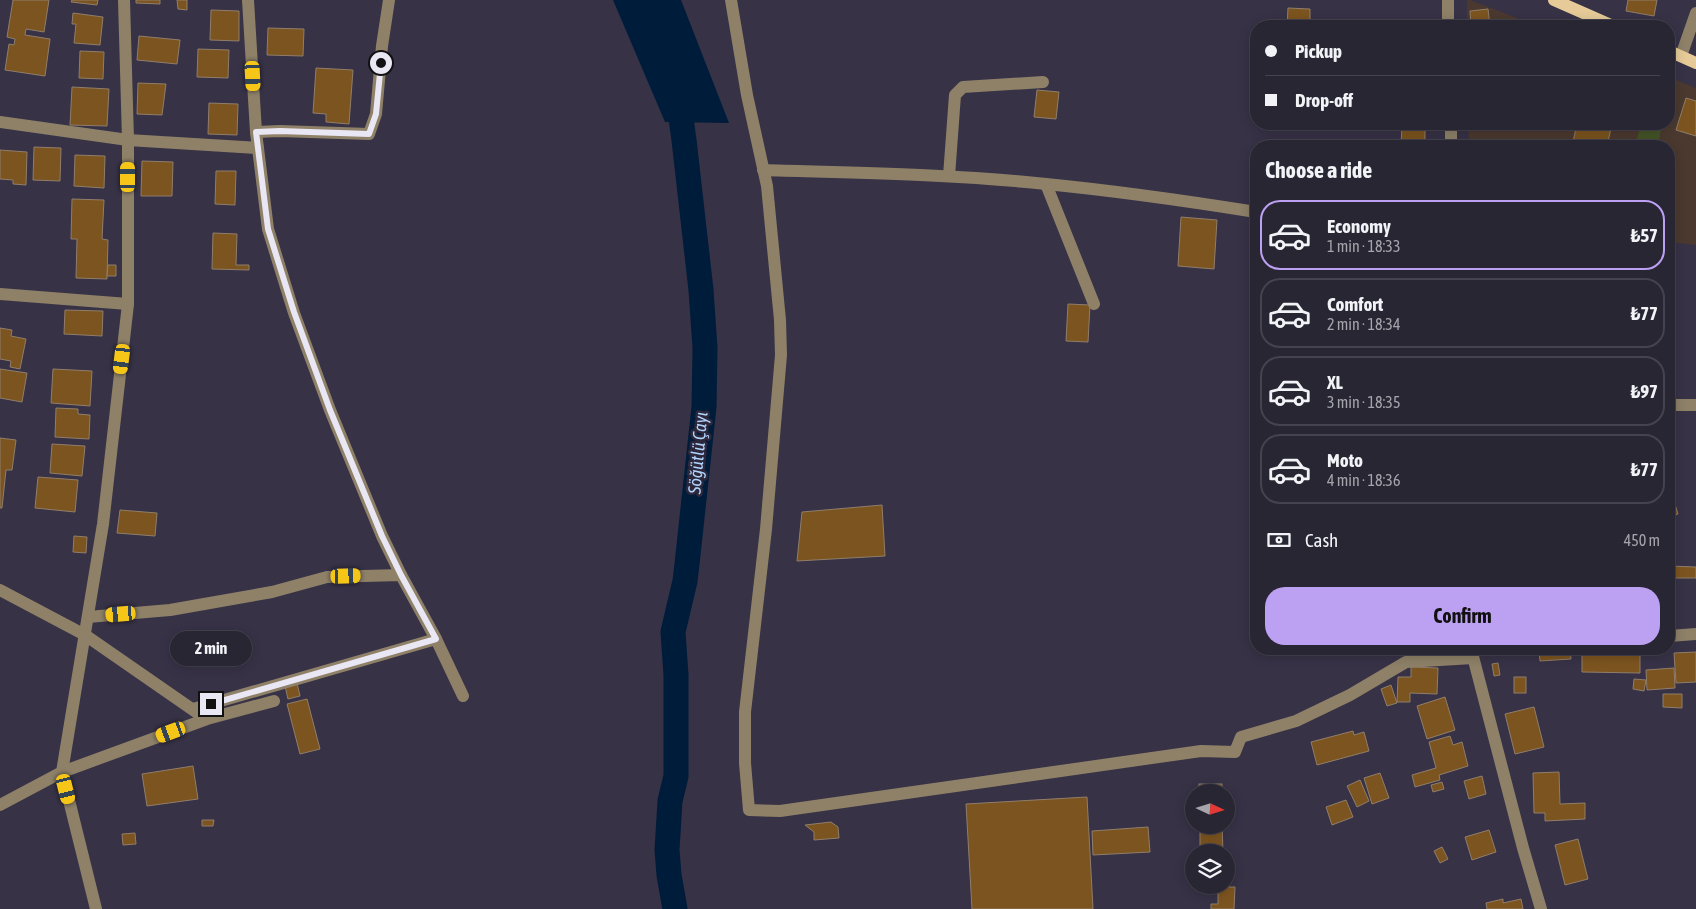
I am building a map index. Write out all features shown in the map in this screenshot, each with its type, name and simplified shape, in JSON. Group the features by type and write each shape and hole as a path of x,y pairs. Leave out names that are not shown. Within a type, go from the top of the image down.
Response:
{"main road":[{"path":"1554,0 1599,20"},
{"path":"1675,54 1696,63"}],"street":[{"path":"96,909 62,772 103,524 128,304 128,140 124,0"},
{"path":"248,0 256,132 268,229 294,312 330,410 382,536 436,639 463,696"},
{"path":"256,132 369,134 376,114 382,46 389,0"},
{"path":"731,0 747,95 766,186 776,275 781,355 766,529 745,712 745,763 749,810 780,811 1201,751 1235,752 1241,736 1296,721 1350,695 1406,662 1457,655"},
{"path":"1448,0 1448,20"},
{"path":"1681,56 1696,13"},
{"path":"949,176 955,95 963,87 1043,82"},
{"path":"0,122 128,140 258,148"},
{"path":"763,170 949,176 1046,184 1170,198 1250,211"},
{"path":"1046,184 1094,304"},
{"path":"0,294 128,304"},
{"path":"1675,405 1696,405"},
{"path":"88,617 170,610 272,592 327,577 401,575"},
{"path":"0,590 85,635 207,719"},
{"path":"1675,636 1696,634"},
{"path":"192,709 436,639"},
{"path":"1473,655 1523,848 1541,909"},
{"path":"0,805 62,772 207,719 274,701"}],"shaded area":[{"path":"1467,0 1522,20 1467,20"},
{"path":"1675,79 1696,88 1696,245 1675,243 1675,140 1469,140 1468,130 1675,130"}],"green space":[{"path":"1639,130 1661,130 1659,140 1637,140"}],"water":[{"path":"613,0 681,0 729,123 665,122"}],"building":[{"path":"13,0 49,0 44,32 26,29 25,35 50,39 45,76 5,70 9,44 14,45 15,39 7,37"},
{"path":"72,0 98,0 97,5 71,2"},
{"path":"136,0 160,0 160,4 136,3"},
{"path":"177,0 187,0 187,10 178,9"},
{"path":"1628,0 1657,0 1654,16 1626,11"},
{"path":"1288,8 1310,9 1310,20 1287,20"},
{"path":"1488,9 1489,20 1471,20 1470,11"},
{"path":"211,10 239,11 239,41 210,40"},
{"path":"73,13 103,17 100,45 74,43 76,24 72,24"},
{"path":"268,28 304,29 303,56 267,55"},
{"path":"139,36 180,40 177,64 137,60"},
{"path":"198,49 229,50 228,78 197,77"},
{"path":"80,51 104,52 103,79 79,78"},
{"path":"316,68 353,70 349,124 326,122 326,114 313,113"},
{"path":"138,83 166,84 162,115 137,114"},
{"path":"72,87 109,89 107,126 70,125"},
{"path":"1037,90 1059,92 1056,119 1034,117"},
{"path":"1686,98 1696,101 1696,136 1676,130"},
{"path":"209,103 238,104 237,135 208,134"},
{"path":"1402,130 1425,130 1425,140 1401,140"},
{"path":"1576,130 1611,130 1608,140 1573,140"},
{"path":"34,147 61,148 60,181 33,180"},
{"path":"0,150 27,152 26,185 13,184 13,180 0,179"},
{"path":"75,155 105,156 104,188 74,186"},
{"path":"142,161 173,162 172,196 141,196"},
{"path":"216,171 236,171 235,205 215,204"},
{"path":"72,199 104,200 102,239 108,240 107,279 76,278 77,239 71,239"},
{"path":"1181,217 1217,220 1214,269 1178,266"},
{"path":"213,233 237,234 236,265 249,265 249,270 212,269"},
{"path":"108,265 116,265 116,276 107,276"},
{"path":"1068,304 1090,305 1088,342 1066,341"},
{"path":"65,310 103,311 102,336 64,334"},
{"path":"0,328 12,330 11,336 26,339 20,369 10,367 11,361 0,359"},
{"path":"0,369 27,373 22,402 0,398"},
{"path":"53,369 92,371 90,406 51,403"},
{"path":"56,408 78,409 78,414 90,415 89,439 55,437"},
{"path":"0,438 16,440 12,470 6,470 2,508 0,508"},
{"path":"52,444 85,446 82,476 50,473"},
{"path":"38,477 78,480 75,512 35,508"},
{"path":"1675,504 1678,514 1675,515"},
{"path":"882,505 885,556 797,561 802,512"},
{"path":"120,510 157,513 155,536 117,533"},
{"path":"74,536 87,537 86,553 73,552"},
{"path":"1675,566 1696,567 1696,578 1675,578"},
{"path":"1696,652 1696,682 1676,683 1675,653"},
{"path":"1539,655 1571,655 1571,659 1540,661"},
{"path":"1582,655 1640,655 1640,673 1582,672"},
{"path":"1498,663 1500,675 1494,676 1492,664"},
{"path":"1411,667 1438,668 1437,694 1410,693 1410,702 1397,702 1398,677 1411,677"},
{"path":"1674,668 1675,688 1647,690 1646,670"},
{"path":"1514,677 1526,677 1526,693 1514,693"},
{"path":"1634,679 1646,680 1644,691 1633,689"},
{"path":"297,683 300,696 288,699 285,686"},
{"path":"1391,685 1397,703 1387,706 1381,689"},
{"path":"1663,694 1682,694 1682,708 1663,707"},
{"path":"1445,697 1455,730 1427,739 1417,706"},
{"path":"307,699 320,749 300,754 287,704"},
{"path":"1534,707 1544,747 1515,754 1505,714"},
{"path":"1353,731 1354,735 1364,732 1369,751 1317,765 1311,742"},
{"path":"1450,736 1453,745 1462,742 1468,766 1439,775 1440,780 1415,787 1412,775 1436,768 1429,742"},
{"path":"193,766 198,799 147,806 142,774"},
{"path":"1559,772 1560,804 1585,803 1585,819 1545,821 1545,813 1534,813 1533,773"},
{"path":"1380,773 1389,798 1372,804 1364,778"},
{"path":"1482,776 1486,794 1469,799 1464,781"},
{"path":"1360,780 1369,801 1357,807 1347,786"},
{"path":"1442,782 1444,789 1433,792 1431,785"},
{"path":"1087,797 1093,909 972,909 966,804"},
{"path":"1346,800 1353,817 1332,825 1326,807"},
{"path":"202,820 214,820 213,826 202,826"},
{"path":"831,822 838,827 839,838 814,840 814,832 805,825"},
{"path":"1148,827 1150,852 1093,855 1092,831"},
{"path":"1489,830 1496,852 1472,860 1465,837"},
{"path":"135,833 136,844 123,845 122,834"},
{"path":"1200,834 1222,834 1223,844 1200,844"},
{"path":"1578,839 1588,879 1565,885 1555,845"},
{"path":"1442,847 1448,859 1440,863 1434,851"},
{"path":"1218,894 1235,894 1234,909 1211,909 1211,904 1218,904"},
{"path":"1503,899 1503,903 1521,899 1523,909 1487,909 1486,903"}],"waterway":[{"name":"Söğütlü Çayı","path":"675,909 667,850 670,801 676,776 676,675 673,632 687,564 704,407 705,348 701,290 677,90"}],"route":[{"path":"211,704 436,639 382,536 330,410 294,312 268,229 256,132 369,134 376,114 381,63"}]}
